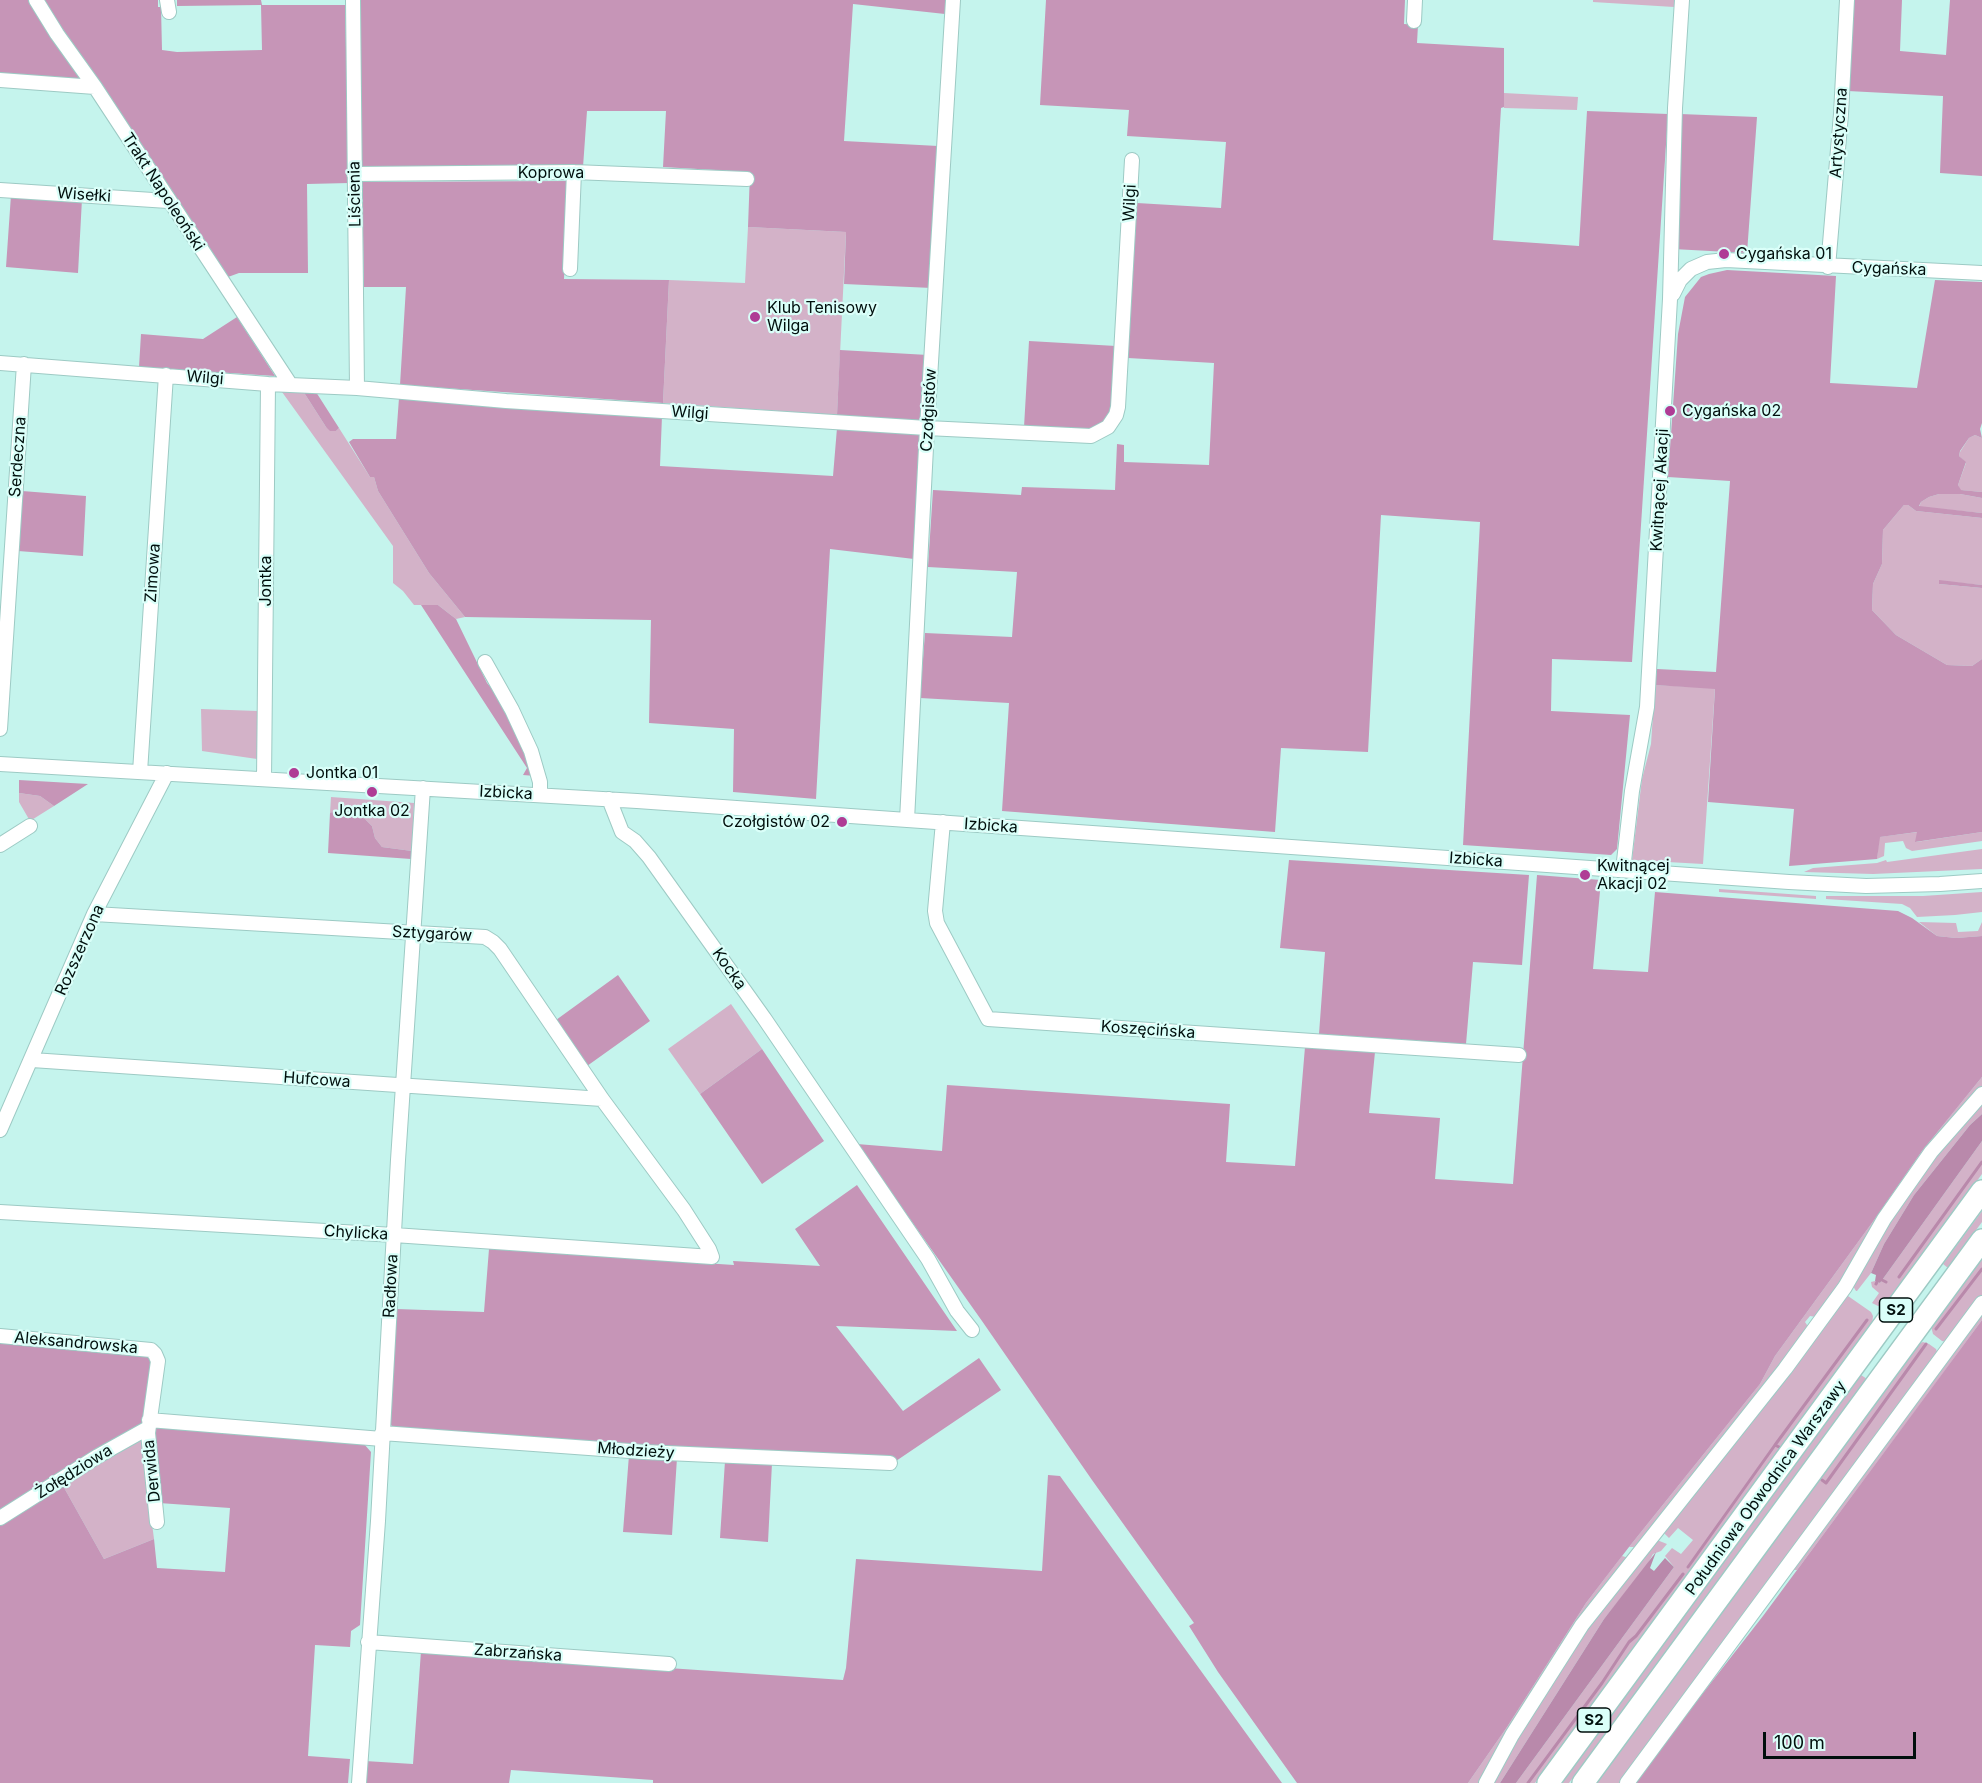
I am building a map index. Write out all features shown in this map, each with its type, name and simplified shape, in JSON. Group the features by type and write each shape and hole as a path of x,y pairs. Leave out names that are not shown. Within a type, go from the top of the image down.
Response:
{"highway":[{"name":"Południowa Obwodnica Warszawy","path":"1548,1783 1982,1191"},
{"name":"Południowa Obwodnica Warszawy","path":"1583,1783 1982,1239"}],"street":[{"name":"Trakt Napoleoński","path":"36,0 290,384"},
{"name":"Liścienia","path":"353,0 357,388"},
{"name":"Czołgistów","path":"907,819 927,428 953,0"},
{"path":"1414,0 1414,21"},
{"name":"Kwitnącej Akacji","path":"1623,870 1632,791 1647,707 1670,299 1675,120 1682,0"},
{"name":"Artystyczna","path":"1828,267 1841,114 1847,0"},
{"path":"0,80 95,87"},
{"name":"Wilgi","path":"0,363 268,384 357,388 506,401 927,428 1092,436 1103,431 1113,422 1118,407 1132,160"},
{"path":"570,269 574,172"},
{"name":"Koprowa","path":"354,174 574,172 747,179"},
{"name":"Wisełki","path":"0,189 168,201"},
{"name":"Cygańska","path":"1670,299 1680,280 1691,269 1707,262 1726,260 1828,267 1982,273"},
{"name":"Serdeczna","path":"0,729 24,364"},
{"name":"Zimowa","path":"140,772 166,375"},
{"name":"Jontka","path":"264,779 268,384"},
{"path":"485,662 512,710 531,751 540,782 540,795"},
{"name":"Izbicka","path":"0,764 609,799 1790,882 1866,885 1982,881"},
{"name":"Rozszerzona","path":"0,1130 94,914 167,773"},
{"name":"Radłowa","path":"359,1783 378,1521 423,788"},
{"name":"Kocka","path":"609,799 622,832 635,841 650,857 764,1018 928,1259 957,1311 972,1330"},
{"name":"Koszęcińska","path":"943,822 935,911 938,923 988,1019 1519,1055"},
{"path":"0,845 30,826"},
{"name":"Sztygarów","path":"94,914 485,937 500,949 684,1210 712,1257"},
{"name":"Hufcowa","path":"32,1060 603,1098"},
{"path":"1486,1783 1512,1735 1582,1625 1785,1368 1845,1287 1884,1219 1931,1152 1982,1094"},
{"name":"Chylicka","path":"0,1212 394,1235 712,1257"},
{"path":"1627,1783 1982,1303"},
{"name":"Aleksandrowska","path":"0,1335 151,1350 158,1357 158,1361 148,1424"},
{"name":"Młodzieży","path":"148,1424 696,1455 891,1463"},
{"name":"Żołędziowa","path":"0,1518 148,1424"},
{"name":"Derwida","path":"148,1424 157,1522"},
{"name":"Zabrzańska","path":"368,1642 669,1664"}],"shaded area":[{"path":"0,0 28,0 49,30 41,0 158,0 158,7 161,7 162,50 177,52 262,50 261,5 177,6 177,0 261,0 262,5 345,5 349,183 307,184 308,273 239,273 228,277 173,201 97,81 0,73"},
{"path":"360,0 946,0 945,14 853,4 844,141 938,146 932,288 844,284 846,232 748,227 750,172 663,167 666,111 587,111 583,167 362,168"},
{"path":"1046,0 1405,0 1404,24 1418,25 1417,43 1504,48 1504,107 1501,108 1493,240 1579,246 1587,111 1668,114 1632,662 1552,659 1551,711 1630,715 1617,849 1611,855 1463,845 1480,522 1381,515 1368,752 1281,748 1275,832 1002,811 1009,703 920,698 925,633 1012,637 1017,572 928,567 933,490 1021,495 1022,487 1115,490 1117,444 1124,445 1124,462 1209,465 1214,363 1128,358 1137,203 1221,208 1226,142 1127,136 1129,110 1040,105"},
{"path":"1593,0 1675,0 1674,7 1593,2"},
{"path":"1853,0 1902,0 1900,51 1946,55 1950,0 1982,0 1982,176 1940,173 1943,96 1848,91"},
{"path":"1504,93 1578,97 1577,110 1504,108"},
{"path":"1680,114 1757,117 1747,253 1673,249"},
{"path":"569,181 564,279 669,280 663,403 400,385 406,287 364,287 362,182"},
{"path":"11,195 82,199 78,273 6,267"},
{"name":"Klub Tenisowy Wilga","path":"748,227 846,232 837,415 663,403 669,280 745,283"},
{"path":"1727,270 1836,276 1830,383 1917,388 1935,280 1982,282 1982,423 1980,429 1982,438 1975,435 1969,438 1960,451 1959,456 1966,462 1958,485 1961,490 1982,492 1982,498 1960,494 1939,494 1929,497 1919,506 1982,513 1982,518 1916,511 1904,505 1883,530 1882,564 1873,584 1872,610 1896,635 1947,665 1972,666 1982,659 1982,832 1915,842 1917,832 1880,837 1877,859 1789,866 1794,809 1708,802 1715,689 1655,685 1657,669 1716,672 1730,481 1668,477 1678,334 1685,297 1701,277"},
{"path":"237,317 275,376 139,367 141,334 203,339"},
{"path":"1029,341 1116,346 1112,415 1109,420 1088,430 1024,427"},
{"path":"840,350 928,355 924,421 837,415"},
{"path":"284,390 303,391 326,427 336,431 339,428 370,477 374,477 378,491 429,573 465,617 456,619 438,605 414,605 393,583 393,546 282,392"},
{"path":"303,391 316,392 339,428 336,431 330,431 326,427"},
{"path":"399,398 662,416 660,466 833,476 837,428 921,435 914,559 830,549 816,799 733,792 734,729 649,723 651,620 465,617 429,573 378,491 374,477 370,477 349,442 353,439 396,439"},
{"path":"1975,435 1982,438 1982,492 1960,490 1958,485 1966,463 1959,456 1960,452 1969,438"},
{"path":"22,491 86,496 83,556 18,551"},
{"path":"1939,494 1960,494 1982,498 1982,513 1919,507 1921,502"},
{"path":"1904,505 1916,511 1982,518 1982,585 1939,581 1939,584 1982,588 1982,659 1972,666 1947,665 1896,635 1872,610 1873,584 1882,564 1883,530"},
{"path":"1939,580 1982,585 1982,588 1939,584"},
{"path":"421,605 438,605 456,619 487,683 500,698 535,776 523,775 527,768"},
{"path":"1655,685 1715,688 1703,864 1632,860 1642,779 1651,744"},
{"path":"201,709 258,711 257,759 202,751"},
{"path":"19,780 88,784 54,806 40,796 19,793"},
{"path":"19,793 40,796 54,806 30,821 19,802"},
{"path":"331,797 414,803 412,851 382,847 375,838 372,826 365,819 345,808 330,813"},
{"path":"344,807 365,819 372,826 375,838 382,847 412,851 411,859 328,853 330,813"},
{"path":"1918,832 1916,842 1982,832 1982,841 1912,851 1906,848 1903,841 1885,843 1884,856 1877,859 1879,837"},
{"path":"1982,849 1982,869 1873,874 1804,872 1813,868 1877,863 1886,860 1887,862"},
{"path":"1289,860 1529,875 1522,965 1473,962 1466,1044 1319,1034 1325,952 1280,948"},
{"path":"1537,875 1601,880 1593,969 1648,972 1655,892 1898,911 1937,936 1956,938 1982,936 1982,1077 1922,1151 1775,1356 1760,1384 1586,1603 1507,1727 1468,1783 1297,1783 1218,1672 1189,1626 1194,1623 857,1144 942,1151 947,1085 1230,1104 1226,1162 1295,1166 1305,1047 1375,1052 1369,1113 1440,1118 1435,1179 1513,1184"},
{"path":"1719,889 1816,896 1816,899 1719,892"},
{"path":"1982,892 1982,912 1917,917 1910,908 1902,904 1826,899 1826,896 1923,896"},
{"path":"1919,922 1956,923 1958,932 1978,931 1982,922 1982,936 1956,938 1937,936"},
{"path":"618,975 650,1021 587,1066 556,1020"},
{"path":"731,1004 762,1049 700,1094 668,1049"},
{"path":"762,1049 824,1141 762,1184 700,1094"},
{"path":"1982,1077 1982,1088 1816,1317 1810,1316 1805,1322 1809,1328 1637,1547 1629,1547 1760,1384 1775,1356 1922,1151"},
{"path":"1982,1099 1982,1114 1970,1125 1914,1195 1884,1244 1871,1273 1856,1291 1853,1279 1916,1181"},
{"path":"1982,1114 1982,1141 1880,1283 1875,1281 1876,1275 1871,1273 1884,1244 1914,1195 1970,1125"},
{"path":"1982,1141 1982,1174 1887,1304 1878,1306 1872,1303 1879,1293 1872,1287 1871,1282 1880,1283"},
{"path":"857,1185 957,1331 836,1326 903,1411 979,1358 1001,1390 896,1461 396,1430 389,1423 396,1309 484,1312 489,1249 734,1265 733,1261 820,1266 795,1229"},
{"path":"1982,1211 1982,1222 1948,1268 1943,1264"},
{"path":"1982,1257 1982,1297 1946,1342 1942,1341 1933,1334 1931,1326"},
{"path":"1848,1296 1871,1312 1872,1325 1535,1783 1516,1783 1674,1567 1665,1556 1672,1548 1681,1554 1693,1540 1678,1528 1669,1538 1664,1533 1664,1529 1842,1297"},
{"path":"1982,1310 1982,1320 1797,1570 1789,1570"},
{"path":"1982,1320 1982,1783 1633,1783 1763,1616"},
{"path":"0,1341 152,1356 145,1423 0,1513"},
{"path":"1923,1342 1936,1349 1938,1354 1621,1783 1595,1783 1916,1345"},
{"path":"1861,1375 1867,1379 1569,1783 1562,1783"},
{"path":"151,1423 364,1444 371,1452 360,1625 351,1631 350,1647 315,1645 308,1756 350,1759 348,1783 0,1783 0,1523 62,1484 104,1559 154,1539 157,1568 225,1572 230,1508 159,1503"},
{"path":"141,1438 154,1539 104,1559 62,1484"},
{"path":"629,1455 677,1458 672,1535 623,1532"},
{"path":"725,1461 772,1463 768,1542 720,1538"},
{"path":"1048,1475 1060,1476 1282,1783 653,1783 653,1780 511,1770 509,1783 364,1783 365,1761 413,1764 421,1651 843,1680 856,1559 1042,1571"},
{"path":"1657,1540 1667,1544 1661,1551 1653,1554 1646,1567 1604,1619 1500,1783 1489,1783 1573,1646"},
{"path":"1656,1552 1650,1568 1654,1571 1665,1558 1674,1567 1516,1783 1500,1783 1604,1619"},
{"path":"1622,1556 1629,1558 1480,1783 1468,1783 1507,1727 1586,1603"}],"waterway":[{"path":"1899,1277 1982,1162"},
{"path":"1936,1329 1982,1269"},
{"path":"1882,1280 1886,1282"},
{"path":"1775,1445 1867,1320"},
{"path":"1822,1480 1826,1483 1926,1344"},
{"path":"1688,1567 1775,1445 1779,1447"},
{"path":"1528,1783 1602,1683 1629,1642 1683,1574"}],"place":[{"name":"Cygańska 01","path":"1724,254"},
{"name":"Klub Tenisowy Wilga","path":"755,317"},
{"name":"Cygańska 02","path":"1670,411"},
{"name":"Jontka 01","path":"294,773"},
{"name":"Jontka 02","path":"372,792"},
{"name":"Czołgistów 02","path":"842,822"},
{"name":"Kwitnącej Akacji 02","path":"1585,875"}]}
